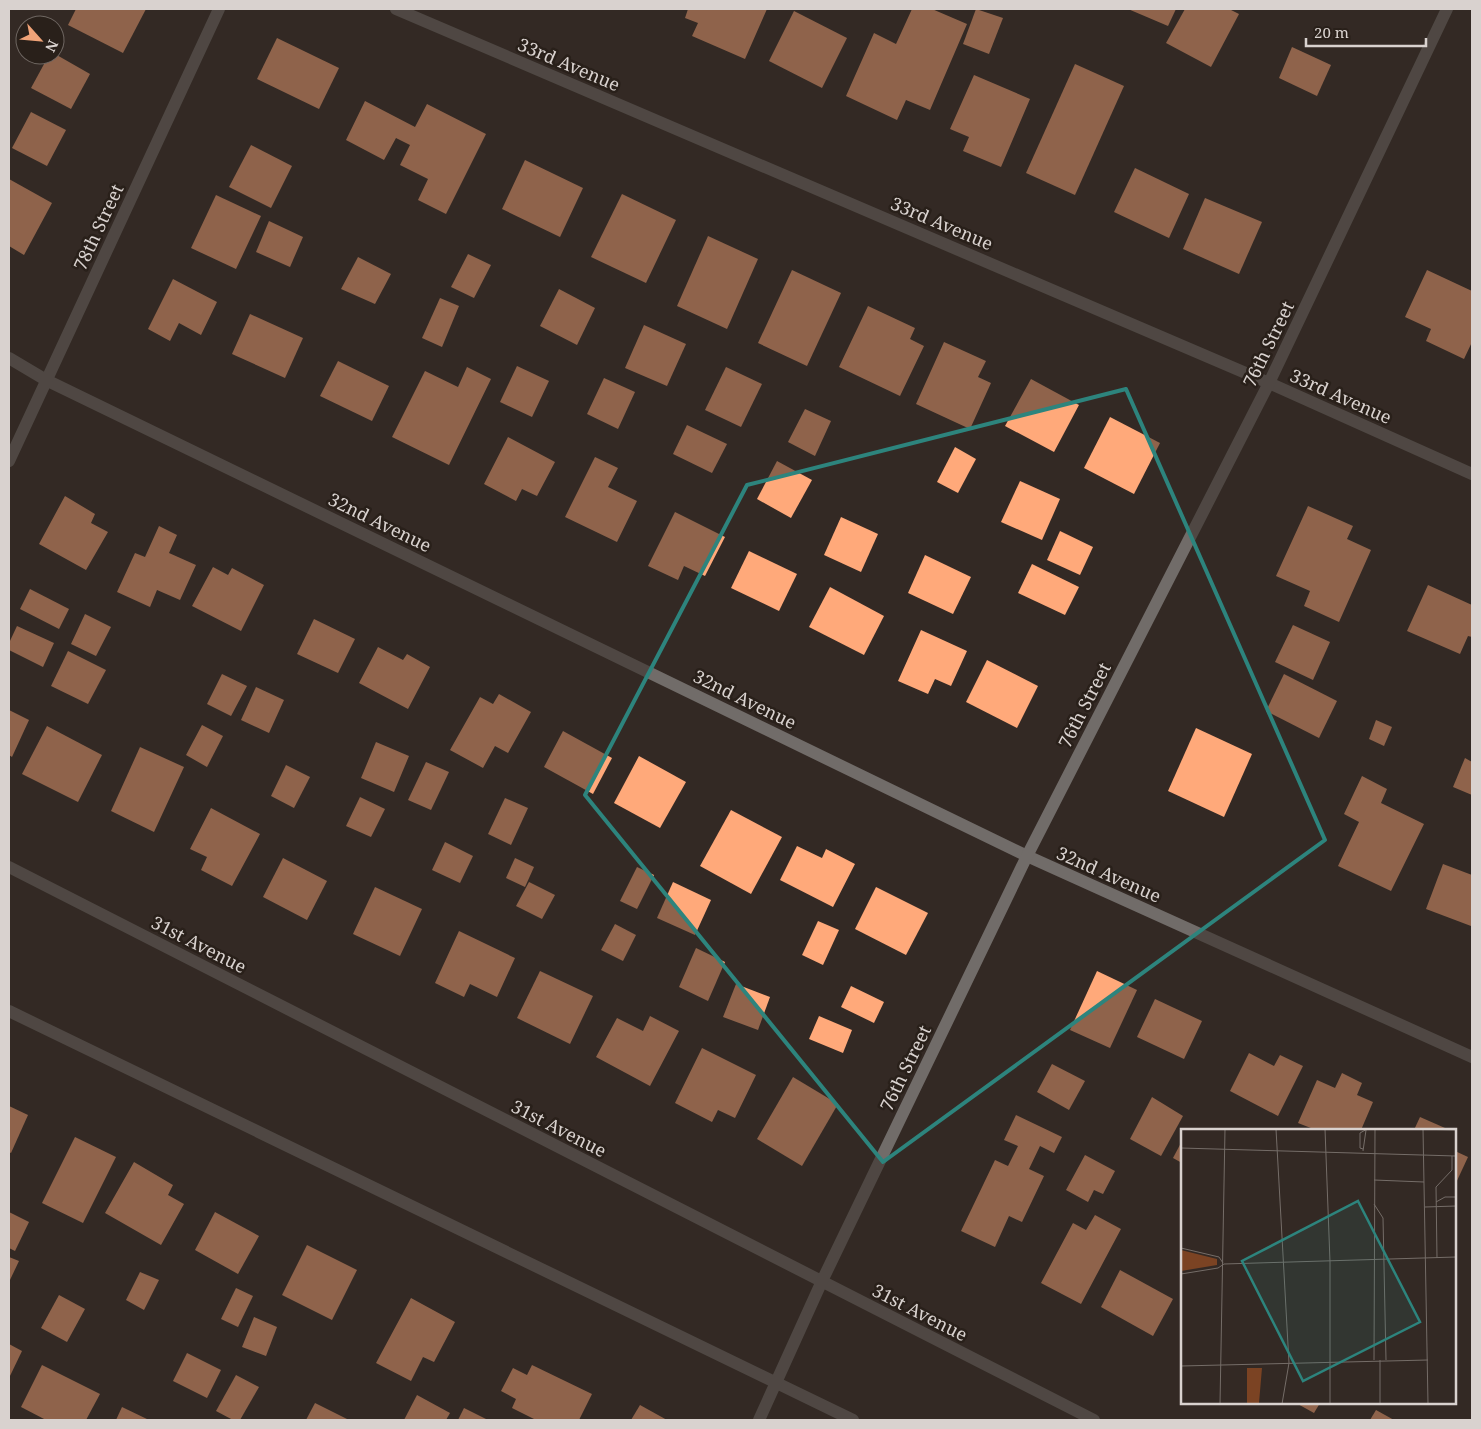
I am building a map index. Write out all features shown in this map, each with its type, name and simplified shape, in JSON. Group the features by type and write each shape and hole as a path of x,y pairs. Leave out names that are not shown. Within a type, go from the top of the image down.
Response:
{"street":[{"name":"78th Street","path":"9,460 219,9"},
{"name":"33rd Avenue","path":"396,9 1269,383 1472,474"},
{"name":"76th Street","path":"759,1420 822,1281 1026,856 1269,383 1447,9"},
{"name":"32nd Avenue","path":"9,358 46,380 1026,856 1472,1057"},
{"name":"31st Avenue","path":"9,867 1094,1420"},
{"path":"9,1011 853,1420"}],"highlighted area":[{"path":"1126,389 1325,840 883,1162 585,795 747,485"}],"building":[{"path":"76,9 146,9 123,53 68,25"},
{"path":"688,9 767,9 745,59 692,36 698,23 685,18"},
{"path":"912,9 932,9 967,24 930,110 906,100 897,120 846,96 874,33 896,44"},
{"path":"976,9 1003,18 989,54 963,44"},
{"path":"1128,9 1176,9 1168,26"},
{"path":"1185,9 1229,9 1239,14 1211,67 1166,43"},
{"path":"794,11 847,38 822,88 769,61"},
{"path":"277,38 339,68 319,109 257,79"},
{"path":"1292,47 1331,65 1317,96 1279,78"},
{"path":"65,60 90,74 71,109 31,88 44,65 65,65"},
{"path":"1075,64 1124,86 1075,195 1026,173"},
{"path":"974,75 1030,99 1001,167 963,151 969,137 950,129"},
{"path":"365,101 415,127 427,104 486,134 446,214 418,200 428,179 400,165 410,145 396,138 384,160 346,140"},
{"path":"31,112 66,130 47,166 12,148"},
{"path":"251,145 292,166 271,208 229,187"},
{"path":"525,160 583,188 560,237 502,209"},
{"path":"1135,168 1189,194 1169,238 1114,212"},
{"path":"9,179 52,203 24,255 9,246"},
{"path":"622,194 676,220 646,283 591,257"},
{"path":"216,195 261,216 236,269 191,248"},
{"path":"1205,198 1262,222 1239,274 1183,249"},
{"path":"269,221 303,237 290,267 256,252"},
{"path":"708,236 758,259 727,329 677,306"},
{"path":"468,254 491,265 474,298 451,287"},
{"path":"358,257 391,274 375,304 341,289"},
{"path":"792,270 841,293 807,366 758,343"},
{"path":"1427,270 1472,291 1472,342 1464,359 1426,341 1431,329 1405,317"},
{"path":"173,279 217,302 201,335 179,323 170,341 148,329"},
{"path":"559,289 595,308 577,345 540,326"},
{"path":"440,298 459,306 442,347 422,338"},
{"path":"868,306 915,328 910,339 924,346 900,396 839,367"},
{"path":"250,314 303,338 285,378 232,354"},
{"path":"644,325 686,344 667,386 625,368"},
{"path":"944,342 986,361 978,377 991,383 970,429 916,404"},
{"path":"338,361 389,386 372,421 320,396"},
{"path":"517,366 549,381 532,417 500,402"},
{"path":"467,367 491,379 449,465 392,437 425,371 458,387"},
{"path":"726,367 762,384 741,427 705,410"},
{"path":"604,378 635,392 618,429 587,414"},
{"path":"1031,379 1079,405 1054,452 1005,426"},
{"path":"805,409 831,421 815,456 788,442"},
{"path":"1110,417 1160,443 1134,494 1084,468"},
{"path":"687,425 727,444 712,473 673,454"},
{"path":"508,437 555,462 537,496 522,489 516,501 484,484"},
{"path":"955,447 976,459 958,493 937,482"},
{"path":"595,457 618,468 608,487 637,501 617,542 565,517"},
{"path":"777,461 812,480 791,518 757,499"},
{"path":"1020,481 1060,499 1042,540 1001,522"},
{"path":"65,496 95,514 91,523 108,532 86,570 39,544"},
{"path":"1308,506 1353,526 1347,539 1371,550 1339,622 1304,606 1310,591 1276,576"},
{"path":"675,512 725,537 705,576 684,566 678,580 648,566"},
{"path":"841,517 878,534 861,572 824,555"},
{"path":"159,526 177,535 169,553 196,565 180,600 157,590 150,607 117,592 135,553 145,557"},
{"path":"1060,531 1093,547 1080,575 1047,560"},
{"path":"749,551 797,574 779,611 731,588"},
{"path":"925,555 971,577 953,614 908,593"},
{"path":"1032,564 1079,587 1065,615 1018,593"},
{"path":"213,567 228,575 232,568 264,585 241,631 192,606"},
{"path":"1428,585 1472,605 1472,637 1468,636 1460,654 1407,631"},
{"path":"830,587 884,616 864,655 809,627"},
{"path":"30,589 69,609 59,629 20,609"},
{"path":"85,614 111,627 96,656 71,644"},
{"path":"314,619 355,639 338,673 297,654"},
{"path":"1293,625 1330,642 1313,680 1275,662"},
{"path":"17,626 54,643 43,667 9,650 9,643"},
{"path":"921,630 967,651 951,686 935,679 928,694 898,681"},
{"path":"378,647 403,660 407,654 430,667 408,709 359,683"},
{"path":"68,651 106,670 88,704 51,686"},
{"path":"987,660 1038,686 1017,728 966,702"},
{"path":"222,674 247,686 231,716 207,704"},
{"path":"1284,674 1337,701 1319,738 1266,711"},
{"path":"256,687 284,700 269,733 241,720"},
{"path":"499,694 531,712 508,753 495,746 483,768 450,750 480,697 493,704"},
{"path":"9,710 29,720 12,757 9,755"},
{"path":"1376,720 1392,727 1384,746 1369,739"},
{"path":"202,725 223,736 207,767 186,755"},
{"path":"47,726 102,755 78,802 22,774"},
{"path":"1196,728 1252,754 1224,817 1168,791"},
{"path":"563,731 612,758 593,794 544,767"},
{"path":"376,742 409,756 394,792 361,778"},
{"path":"140,747 184,767 154,832 111,811"},
{"path":"639,756 686,782 660,828 614,803"},
{"path":"1465,758 1472,762 1472,795 1453,787"},
{"path":"426,762 449,772 431,810 408,800"},
{"path":"286,765 310,777 294,808 271,796"},
{"path":"1362,776 1387,789 1381,803 1424,824 1391,891 1338,866 1359,822 1344,814"},
{"path":"360,797 385,809 371,837 346,826"},
{"path":"505,798 528,808 511,845 488,834"},
{"path":"211,808 260,834 232,886 201,870 207,857 190,849"},
{"path":"731,810 782,837 751,894 700,866"},
{"path":"445,842 473,856 460,883 432,870"},
{"path":"797,846 822,858 826,849 855,864 833,907 780,880"},
{"path":"283,858 327,881 307,920 263,897"},
{"path":"515,858 534,867 525,887 506,878"},
{"path":"1443,864 1472,875 1471,926 1426,909"},
{"path":"637,867 654,875 637,909 620,901"},
{"path":"529,882 555,895 542,919 516,906"},
{"path":"673,882 711,900 695,935 657,918"},
{"path":"375,887 422,909 400,956 353,934"},
{"path":"876,887 928,913 906,955 855,929"},
{"path":"818,921 839,930 823,965 802,955"},
{"path":"615,924 636,935 623,961 601,950"},
{"path":"459,931 515,958 497,997 470,984 464,997 435,983"},
{"path":"696,948 725,962 708,1001 679,987"},
{"path":"540,971 593,996 570,1044 517,1018"},
{"path":"1097,971 1137,990 1110,1048 1070,1030"},
{"path":"736,984 770,997 758,1030 723,1017"},
{"path":"851,986 884,1002 874,1023 841,1007"},
{"path":"1155,999 1202,1021 1184,1059 1137,1037"},
{"path":"650,1016 679,1031 650,1086 596,1057 617,1018 643,1031"},
{"path":"819,1016 852,1030 843,1053 809,1039"},
{"path":"702,1048 756,1075 735,1118 718,1110 712,1122 675,1103"},
{"path":"1249,1053 1274,1066 1280,1055 1303,1066 1278,1116 1230,1091"},
{"path":"1052,1064 1085,1081 1069,1110 1037,1092"},
{"path":"1342,1073 1362,1083 1357,1095 1373,1102 1361,1129 1313,1129 1298,1123 1317,1080 1335,1088"},
{"path":"793,1077 838,1104 802,1166 757,1139"},
{"path":"1152,1097 1183,1116 1161,1156 1130,1139"},
{"path":"9,1106 28,1115 11,1153 9,1152"},
{"path":"1016,1115 1062,1137 1054,1153 1040,1146 1029,1169 1044,1176 1022,1222 1009,1216 995,1247 961,1231 995,1160 1008,1166 1018,1146 1004,1140"},
{"path":"1420,1117 1445,1128 1444,1129 1414,1129"},
{"path":"75,1137 116,1157 83,1223 42,1203"},
{"path":"1181,1143 1181,1162 1173,1158"},
{"path":"1456,1151 1468,1157 1456,1183"},
{"path":"1085,1155 1115,1171 1103,1194 1094,1190 1088,1202 1066,1190"},
{"path":"134,1162 173,1185 168,1195 184,1204 161,1245 105,1213"},
{"path":"9,1212 29,1222 15,1251 9,1248"},
{"path":"215,1212 259,1236 238,1274 195,1250"},
{"path":"1095,1215 1121,1229 1081,1304 1041,1283 1073,1223 1086,1230"},
{"path":"307,1245 357,1270 332,1320 282,1295"},
{"path":"9,1257 19,1261 9,1282"},
{"path":"1120,1270 1173,1299 1153,1336 1101,1307"},
{"path":"140,1272 159,1280 144,1310 126,1300"},
{"path":"236,1288 253,1296 238,1327 221,1319"},
{"path":"59,1295 85,1309 67,1342 41,1328"},
{"path":"411,1298 455,1322 434,1362 423,1357 411,1381 376,1363"},
{"path":"254,1317 277,1327 266,1356 242,1347"},
{"path":"9,1344 22,1351 9,1378"},
{"path":"187,1353 221,1370 207,1398 173,1381"},
{"path":"42,1365 100,1394 86,1420 46,1420 21,1407"},
{"path":"532,1365 592,1394 579,1420 536,1420 512,1408 516,1399 501,1391 513,1368 527,1375"},
{"path":"236,1375 259,1387 240,1420 233,1420 216,1411"},
{"path":"417,1395 450,1413 446,1420 404,1420"},
{"path":"315,1403 349,1420 306,1420"},
{"path":"1298,1404 1319,1404 1314,1413"},
{"path":"640,1405 667,1420 631,1420"},
{"path":"122,1407 149,1420 116,1420"},
{"path":"464,1408 488,1420 458,1420"},
{"path":"1376,1410 1394,1420 1370,1420"}]}
